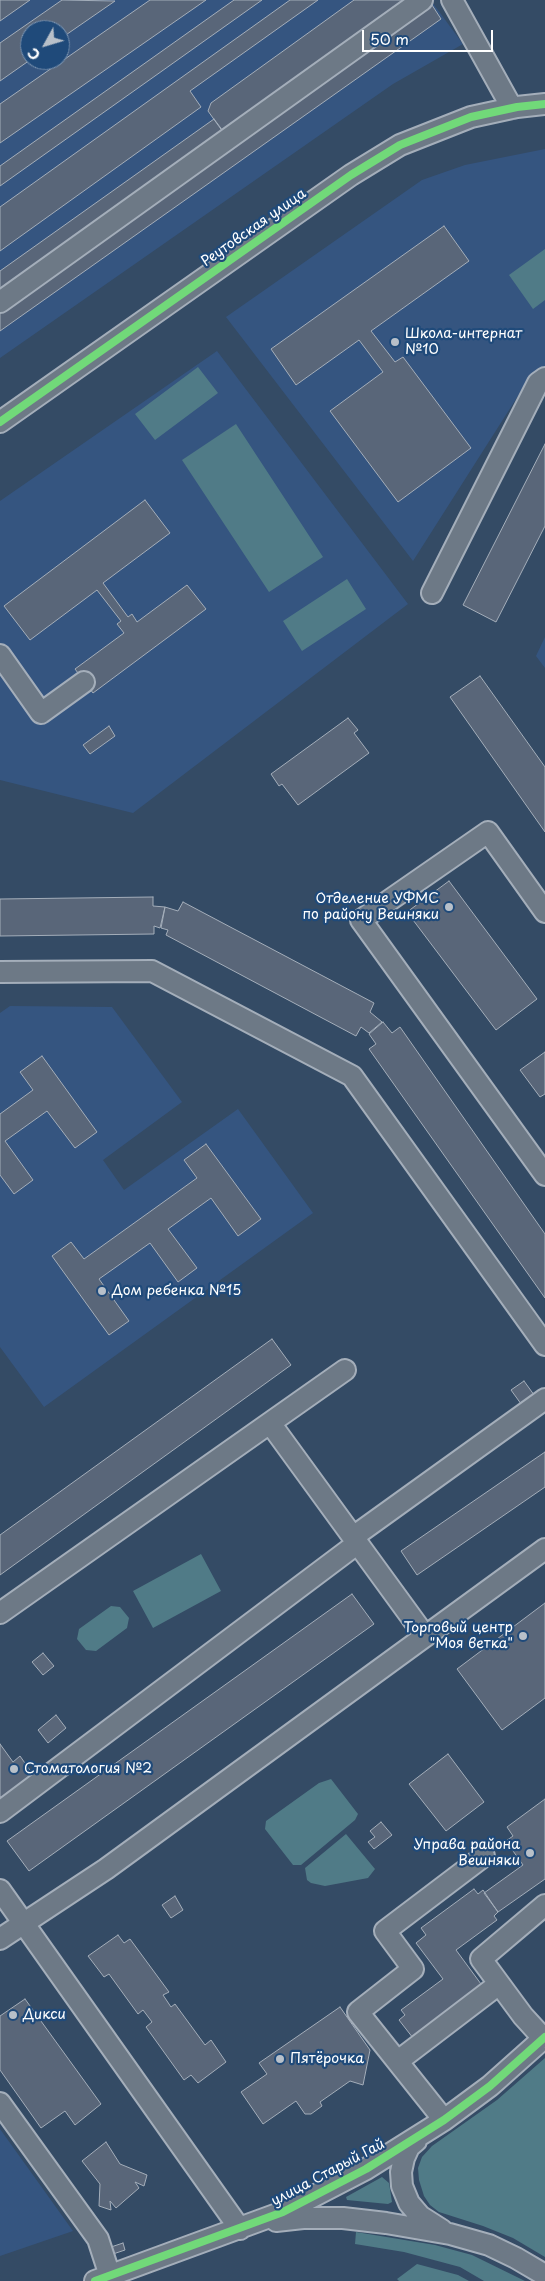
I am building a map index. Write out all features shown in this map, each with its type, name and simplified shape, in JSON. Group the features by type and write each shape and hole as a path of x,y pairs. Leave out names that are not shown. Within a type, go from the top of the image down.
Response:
{"street":[{"path":"0,302 422,0"},
{"path":"452,0 512,108"},
{"name":"Реутовская улица","path":"0,422 376,159 400,145 448,124 512,108 545,104"},
{"path":"432,593 538,383 545,378"},
{"path":"0,656 41,713 84,682"},
{"path":"545,912 488,832 361,920 545,1175"},
{"path":"0,972 152,971 352,1076 545,1345"},
{"path":"0,1613 345,1370"},
{"path":"0,1812 355,1540 545,1399"},
{"path":"270,1423 425,1636"},
{"path":"0,1939 113,1863 545,1549"},
{"path":"444,2120 358,2012 412,1969 385,1931 484,1856"},
{"path":"0,1890 240,2229"},
{"path":"544,2038 523,2016 480,1959 545,1905"},
{"path":"398,2061 499,1984"},
{"name":"улица Старый Гай","path":"102,2278 240,2229 283,2212 330,2188 424,2134 444,2120 490,2086 544,2038"},
{"path":"0,2103 98,2239 102,2278"},
{"name":"улица Старый Гай","path":"424,2134 409,2147 404,2158 401,2172 402,2186 409,2203 420,2216 433,2226 450,2234"},
{"name":"улица Старый Гай","path":"240,2229 271,2221 303,2218 344,2218 386,2222 450,2234 489,2245 516,2258 545,2276"}],"shaded area":[{"path":"0,0 435,0 432,2 463,44 393,84 0,358"},
{"name":"Школа-интернат №10","path":"545,149 545,366 530,377 413,561 226,317 422,180 465,165"},
{"path":"217,351 408,604 133,813 0,780 0,501"},
{"path":"545,637 545,668 536,656"},
{"name":"Дом ребенка №15","path":"10,1006 112,1007 182,1102 103,1160 124,1190 238,1109 313,1213 44,1407 0,1347 0,1013"},
{"path":"0,2129 73,2231 0,2256"}],"green space":[{"path":"545,249 545,300 533,309 509,275"},
{"path":"198,367 218,393 155,440 135,414"},
{"path":"236,424 323,557 269,592 182,460"},
{"path":"347,579 366,609 302,651 283,621"},
{"path":"201,1554 221,1591 153,1628 133,1591"},
{"path":"111,1606 120,1607 129,1618 127,1628 96,1651 86,1650 77,1639 79,1629"},
{"path":"331,1779 358,1814 355,1820 301,1865 293,1865 265,1829 266,1821 319,1783"},
{"path":"346,1834 375,1869 368,1878 325,1886 311,1883 307,1880 305,1868"},
{"path":"545,2058 545,2257 513,2238 439,2212 430,2205 424,2196 419,2180 418,2168 422,2157 432,2146 497,2100"},
{"path":"382,2177 389,2183 392,2202 388,2204 347,2200 346,2197"},
{"path":"356,2232 435,2245 472,2255 525,2281 484,2281 460,2267 404,2252 355,2244"},
{"path":"417,2264 458,2275 469,2281 399,2281 397,2279"}],"building":[{"path":"0,0 30,0 0,21"},
{"path":"62,0 115,1 70,32 70,20 33,20"},
{"path":"150,0 206,0 0,143 0,104 49,70 70,70 70,55"},
{"path":"234,0 262,0 0,186 0,166"},
{"path":"290,0 318,0 190,91 201,107 0,251 0,207"},
{"path":"354,0 406,0 223,132 208,111 211,103"},
{"path":"432,5 441,19 0,331 0,312"},
{"path":"20,29 20,67 0,81 0,43"},
{"path":"214,119 223,131 0,290 0,271"},
{"path":"444,226 469,261 371,331 395,362 403,357 471,448 398,502 330,411 383,372 359,340 296,385 271,349"},
{"path":"545,444 545,526 496,622 463,605"},
{"path":"145,500 170,533 103,583 128,617 132,614 137,622 187,585 206,609 93,693 75,669 124,633 117,624 121,621 97,590 30,640 4,606"},
{"path":"480,676 545,767 545,832 450,697"},
{"path":"348,718 358,730 354,733 369,753 298,805 282,784 279,786 271,774"},
{"path":"109,726 115,736 90,754 83,745"},
{"path":"449,881 537,999 496,1030 407,912"},
{"path":"153,897 153,906 165,907 160,928 154,926 154,934 0,936 0,899"},
{"path":"183,902 374,1003 370,1012 382,1022 369,1033 361,1027 356,1036 166,935 168,930 161,928 165,907 178,911"},
{"path":"383,1022 392,1033 400,1027 545,1234 545,1298 369,1049 376,1044 369,1034"},
{"path":"545,1052 545,1094 540,1097 520,1070"},
{"path":"42,1056 97,1132 75,1148 47,1111 5,1141 33,1180 14,1194 0,1175 0,1114 33,1090 20,1072"},
{"path":"206,1144 261,1219 238,1236 211,1198 168,1229 197,1268 178,1282 150,1243 99,1279 129,1321 109,1335 52,1256 71,1242 84,1259 197,1178 184,1160"},
{"path":"272,1339 291,1365 0,1575 0,1535"},
{"path":"524,1381 537,1399 524,1408 511,1390"},
{"path":"545,1452 545,1487 417,1575 401,1551"},
{"path":"352,1594 374,1624 29,1871 7,1841"},
{"name":"Торговый центр \"Моя ветка\"","path":"545,1603 545,1698 502,1730 457,1669"},
{"path":"43,1653 54,1666 43,1675 32,1662"},
{"path":"56,1715 66,1728 48,1743 38,1730"},
{"name":"Стоматология №2","path":"0,1744 13,1762 20,1756 34,1776 2,1799 0,1796"},
{"path":"448,1754 484,1802 446,1831 409,1784"},
{"name":"Управа района Вешняки","path":"545,1799 545,1879 498,1912 484,1893 523,1865 506,1841 513,1836 507,1827"},
{"path":"381,1822 392,1835 374,1849 368,1842 375,1837 370,1831"},
{"path":"474,1889 478,1894 483,1890 498,1912 494,1916 497,1920 456,1950 481,1984 472,1992 477,1999 413,2038 399,2020 405,2015 401,2010 443,1979 416,1943 426,1935 421,1928"},
{"path":"175,1896 183,1910 171,1918 162,1905"},
{"path":"118,1935 124,1943 130,1939 169,1992 163,1995 171,2007 175,2004 205,2045 211,2040 226,2062 198,2083 191,2075 184,2080 146,2027 152,2022 143,2010 138,2014 109,1974 104,1977 88,1956"},
{"path":"25,1999 101,2104 75,2125 65,2111 41,2128 0,2070 0,2016"},
{"path":"340,2007 370,2050 363,2085 350,2081 320,2102 322,2106 311,2114 305,2114 296,2101 263,2124 241,2092 267,2074 259,2063"},
{"path":"106,2142 120,2164 147,2175 144,2186 135,2182 139,2188 116,2208 110,2201 111,2210 99,2206 100,2184 82,2161"},
{"path":"123,2243 125,2250 113,2254 111,2247"}],"cycle path":[{"path":"0,422 351,175 400,145 471,117 517,107 545,104"},
{"path":"95,2281 283,2212 366,2169 444,2120 490,2086 545,2037"}],"place":[{"name":"Школа-интернат №10","path":"395,342"},
{"name":"Отделение УФМС по району Вешняки","path":"449,907"},
{"name":"Дом ребенка №15","path":"102,1291"},
{"name":"Торговый центр \"Моя ветка\"","path":"523,1636"},
{"name":"Стоматология №2","path":"14,1769"},
{"name":"Управа района Вешняки","path":"530,1853"},
{"name":"Дикси","path":"13,2015"},
{"name":"Пятёрочка","path":"280,2059"}]}
